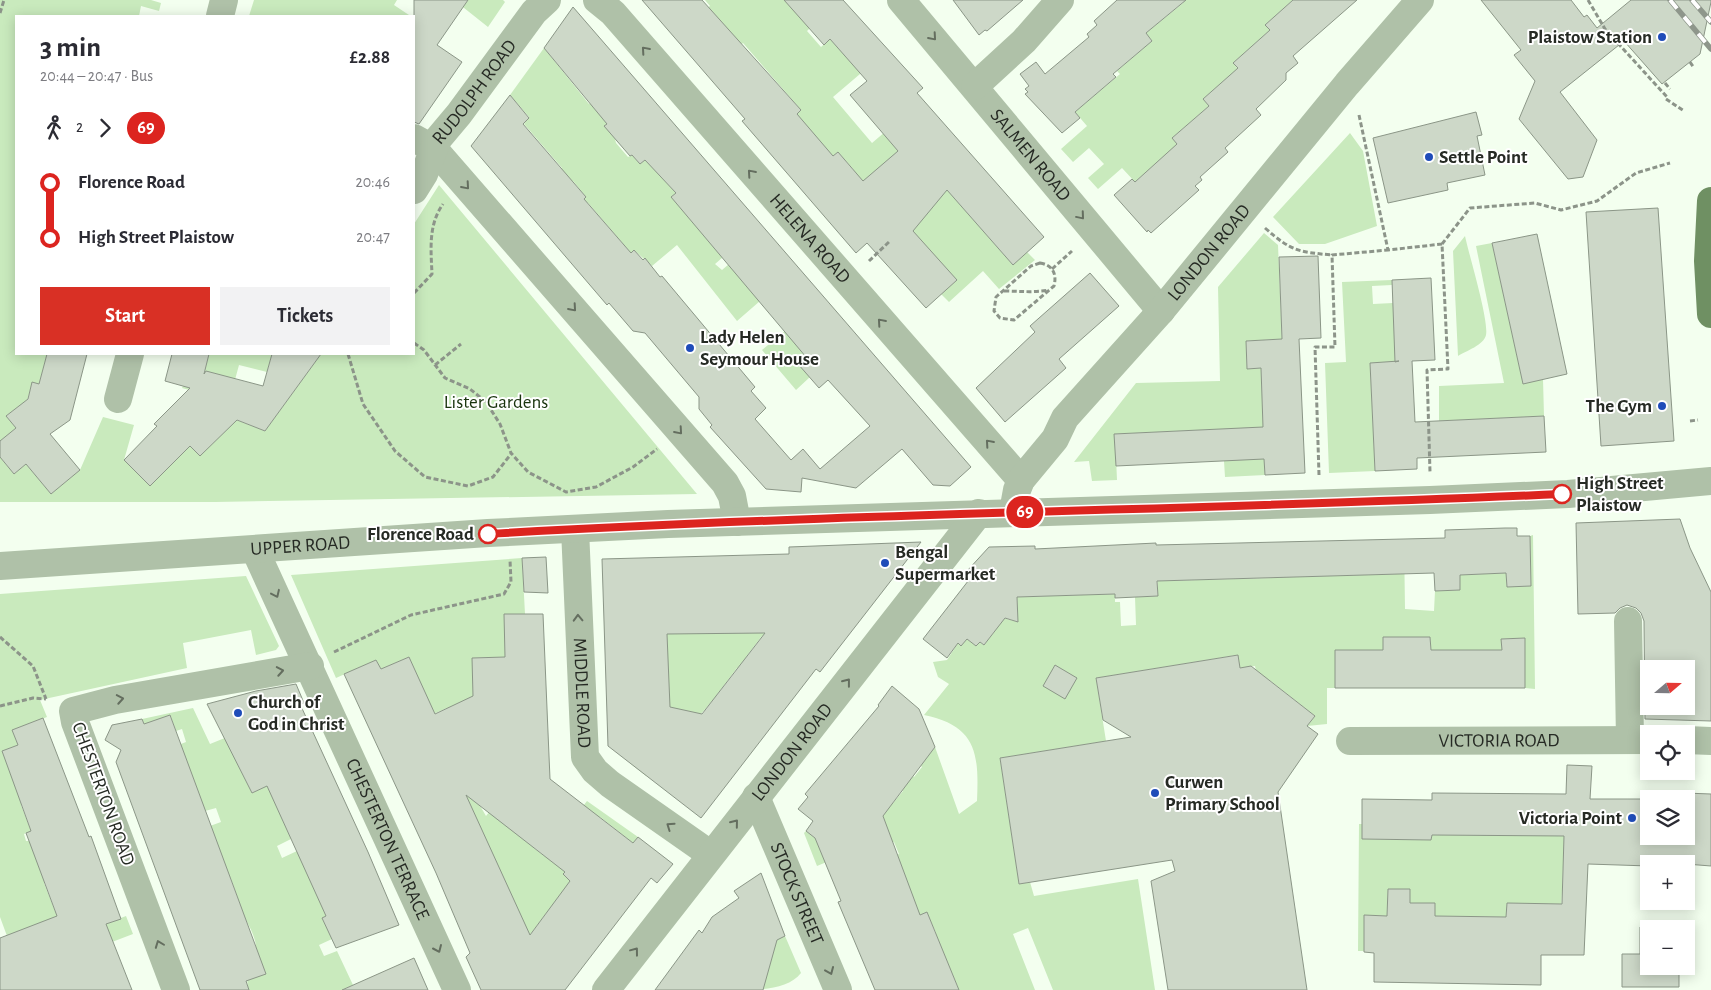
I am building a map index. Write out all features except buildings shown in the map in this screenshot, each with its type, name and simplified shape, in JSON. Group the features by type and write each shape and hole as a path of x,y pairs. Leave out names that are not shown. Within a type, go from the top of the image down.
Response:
{"main road":[{"path":"1711,201 1708,261 1711,314"}],"street":[{"path":"220,15 224,0"},
{"name":"RUDOLPH ROAD","path":"415,188 424,174 424,143 438,139 459,114 534,12 547,0"},
{"name":"HELENA ROAD","path":"597,0 613,13 1021,480"},
{"name":"SALMEN ROAD","path":"901,0 975,86 1161,311"},
{"path":"975,86 1024,41 1060,0"},
{"name":"LONDON ROAD","path":"1013,512 1021,480 1055,439 1065,418 1161,311 1347,84 1420,0"},
{"path":"424,143 461,181 725,483 732,496 737,522"},
{"path":"118,399 130,355"},
{"name":"UPPER ROAD","path":"0,566 508,532 979,513 1430,500 1568,494 1711,481"},
{"name":"LONDON ROAD","path":"606,990 710,854 979,513"},
{"name":"MIDDLE ROAD","path":"575,529 585,757 595,771 610,784 710,854"},
{"name":"CHESTERTON TERRACE","path":"255,550 310,666 457,990"},
{"path":"1628,621 1639,740"},
{"name":"CHESTERTON ROAD","path":"176,990 75,722 73,711 116,700 310,666"},
{"name":"VICTORIA ROAD","path":"1350,741 1639,740"},
{"path":"1695,740 1711,741"},
{"name":"STOCK STREET","path":"756,797 838,990"}],"path":[{"path":"0,13 4,0"},
{"path":"1588,0 1605,29 1666,98 1684,111"},
{"path":"1690,62 1694,68"},
{"path":"1665,82 1670,89"},
{"path":"1347,84 1361,121 1388,250"},
{"path":"1430,500 1428,370 1448,369 1442,244 1470,208 1535,203 1561,210 1597,201 1636,173 1670,163"},
{"path":"415,292 432,274 430,238 437,213 461,181"},
{"path":"1245,209 1284,245 1304,253 1332,255 1442,244"},
{"path":"1320,504 1315,347 1335,347 1332,255"},
{"path":"1040,263 1050,267 1056,276 1054,286 1050,290 1014,320 1000,318 994,311 994,302 1002,292 1031,266 1040,263"},
{"path":"1002,292 1021,291 1030,294 1050,290"},
{"path":"989,312 994,311"},
{"path":"415,344 424,350 444,378 470,389 486,402 500,424 511,453 528,472 566,492 596,487 633,467 680,432"},
{"path":"435,365 462,344"},
{"path":"348,355 363,404 395,451 425,477 468,486 493,477 511,453"},
{"path":"1690,421 1698,420"},
{"path":"310,666 411,615 504,594 511,582 508,532"},
{"path":"0,637 33,666 46,699 33,698 0,706"}],"green space":[{"path":"0,0 151,0 161,3 159,11 141,6 139,15 15,15 15,355 47,355 39,384 32,383 26,405 18,407 6,416 16,428 0,444"},
{"path":"254,0 397,0 394,5 409,15 249,15"},
{"path":"454,0 503,0 505,2 488,27"},
{"path":"705,0 784,0 816,22 807,31 821,47 830,39 851,62 877,39 887,51 833,97 872,143 906,114 943,185 1013,265 1027,252 1035,260 999,289 983,271 949,302 941,294 957,280 858,185 853,169 838,152 824,164 788,122 801,110 743,43 729,55 700,14 710,6"},
{"path":"1181,0 1293,0 1265,25 1270,30 1233,63 1238,69 1203,99 1209,106 1172,138 1178,145 1135,182 1122,168 1098,189 1088,178 1104,164 1089,148 1073,162 1061,149 1087,126 1075,112 1120,74 1117,71 1152,41 1146,33 1183,3"},
{"path":"544,48 589,104 604,92 616,143 628,157 632,155 640,164 655,152 655,170 676,193 671,197 685,212 737,245 715,264 722,270 729,264 767,295 737,321 677,245 652,266 635,251 631,253 588,203 571,210 586,197 573,181 571,183 559,170 562,168 524,124 529,117 510,95"},
{"path":"1350,133 1363,151 1377,226 1325,244 1299,244 1273,217"},
{"name":"Lister Gardens","path":"439,185 697,494 215,502 0,502 0,453 3,461 14,474 26,464 51,494 80,470 103,417 134,425 124,460 150,486 190,446 200,456 213,443 176,410 180,398 265,431 320,355 415,355 415,222"},
{"path":"1264,233 1278,245 1282,339 1246,341 1247,369 1261,368 1265,475 1225,477 1222,429 1115,434 1117,480 1092,481 1089,461 1074,462 1136,383 1220,381 1218,287"},
{"path":"1465,236 1485,316 1486,335 1485,339 1478,345 1458,356 1453,251"},
{"path":"1492,243 1523,383 1543,379 1544,416 1439,421 1439,386 1504,383 1476,246"},
{"path":"1392,280 1392,285 1372,286 1373,304 1393,303 1396,362 1370,363 1375,471 1329,473 1325,363 1346,362 1342,282"},
{"path":"792,325 806,357 798,364 810,377 796,390 762,350"},
{"path":"209,355 272,355 267,372 239,365 230,398 215,397 182,388 183,386 212,394 216,377 204,374"},
{"path":"1533,535 1535,689 1525,688 1525,638 1502,639 1502,650 1431,650 1430,637 1383,637 1383,650 1335,650 1335,688 1327,688 1327,724 1307,726 1315,716 1268,679 1260,692 1255,666 1240,668 1237,655 1096,678 1106,741 1000,758 1019,884 1030,882 1034,896 1138,879 1155,990 1053,990 1028,928 1013,934 1035,990 952,990 958,987 952,973 929,982 923,939 936,933 927,913 892,927 894,856 899,854 894,842 880,848 877,841 817,866 804,833 806,831 823,844 886,797 893,803 903,791 874,768 885,755 914,777 922,767 920,765 935,747 959,814 977,801 977,769 971,744 955,726 924,715 949,684 938,677 933,662 947,660 958,643 961,645 967,639 976,646 979,642 984,645 995,631 985,613 1018,622 1017,597 1115,594 1115,602 1120,602 1121,626 1136,625 1135,597 1158,596 1157,563 1161,581 1274,578 1274,559 1284,577 1396,574 1404,539 1405,609 1434,611 1435,591 1460,590 1460,575 1506,573 1507,587 1531,586 1530,536"},
{"path":"522,558 525,614 504,615 507,657 473,658 474,688 467,783 486,816 497,802 551,827 534,848 544,856 587,801 638,837 633,843 600,817 591,828 590,900 547,912 523,944 461,844 453,722 447,708 431,715 409,657 381,669 376,660 336,678 291,575"},
{"path":"246,576 279,646 276,650 256,655 251,630 183,643 187,668 40,700 47,717 12,730 18,745 2,751 16,787 36,799 21,805 31,831 24,834 26,841 29,841 62,876 44,883 55,911 76,903 65,939 126,916 133,934 112,942 7,936 0,917 0,594"},
{"path":"763,617 784,653 762,636 746,657 767,675 759,685 737,668 716,696 734,718 712,701 661,756 646,776 630,763 670,707 639,642 605,643 604,621"},
{"path":"193,708 210,744 242,731 238,765 252,793 292,774 279,811 291,839 277,846 282,858 297,851 352,904 322,918 332,939 319,945 324,956 337,951 353,985 342,990 249,990 247,979 255,954 256,943 250,927 238,908 241,907 231,879 205,888 185,835 221,822 216,808 205,811 155,754 186,742 182,729 176,731 171,717 145,726 142,719"},
{"path":"1566,797 1560,937 1531,904 1507,903 1506,917 1435,916 1435,903 1410,903 1410,889 1388,889 1387,916 1364,915 1364,951 1358,951 1359,824 1362,824 1362,839 1431,840 1432,835"},
{"path":"785,936 801,973 795,979 780,986 735,990 774,941"}],"railway":[{"path":"1670,0 1711,49"},
{"path":"1692,0 1711,22"}],"bus line":[{"name":"69","path":"488,534 668,524 1057,510 1320,504 1562,494"}],"place":[{"name":"Plaistow Station","path":"1662,37"},
{"name":"Settle Point","path":"1429,157"},
{"name":"Lady Helen Seymour House","path":"690,348"},
{"name":"The Gym","path":"1662,406"},
{"name":"High Street Plaistow","path":"1562,494"},
{"name":"Florence Road","path":"488,534"},
{"name":"Bengal Supermarket","path":"885,563"},
{"name":"Church of God in Christ","path":"238,713"},
{"name":"Curwen Primary School","path":"1155,793"},
{"name":"Victoria Point","path":"1632,818"}]}
